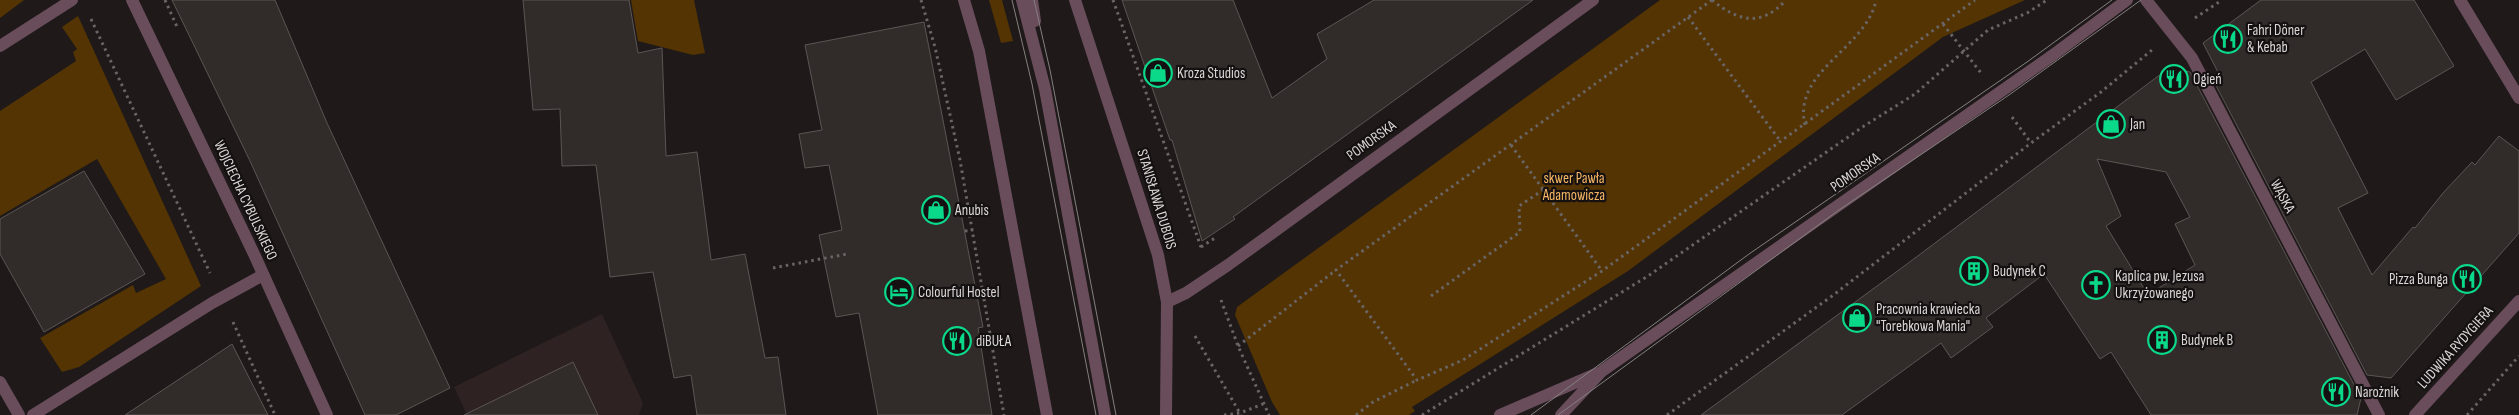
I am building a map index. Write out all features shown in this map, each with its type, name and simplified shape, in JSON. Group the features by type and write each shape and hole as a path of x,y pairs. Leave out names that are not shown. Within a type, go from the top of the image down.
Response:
{"street":[{"path":"0,46 72,0"},
{"name":"WOJCIECHA CYBULSKIEGO","path":"132,0 263,275 326,415"},
{"path":"964,0 980,51 1047,415"},
{"path":"1022,0 1039,58"},
{"path":"1032,0 1039,58 1105,415"},
{"name":"STANISŁAWA DUBOIS","path":"1075,0 1158,255 1166,302 1166,415"},
{"name":"POMORSKA","path":"1166,302 1186,293 1228,265 1593,0"},
{"name":"POMORSKA","path":"1500,415 1602,371 2053,55 2126,0"},
{"name":"WĄSKA","path":"2146,0 2192,58 2379,415"},
{"path":"2460,0 2519,98"},
{"path":"33,415 221,297 263,275"},
{"name":"LUDWIKA RYDYGIERA","path":"2415,415 2519,301"},
{"name":"POMORSKA","path":"1561,415 1602,371"},
{"path":"0,382 19,415"}],"path":[{"path":"921,0 936,47 973,230 1004,415"},
{"path":"1112,0 1201,247"},
{"path":"1238,346 1336,270 1712,0 1729,14 1749,18 1766,17 1786,0"},
{"path":"1805,125 1804,105 1808,92 1819,74 1862,29 1874,10 1876,0"},
{"path":"1356,415 1373,402 1463,360 1602,271 1975,0"},
{"path":"1422,415 1648,276 1864,126 1914,94 1988,30 2027,13 2047,0"},
{"path":"1668,415 1832,296 2031,143 2101,92 2172,32 2222,0"},
{"path":"88,13 275,415"},
{"path":"1688,17 1781,142"},
{"path":"1129,72 1137,70"},
{"path":"1511,145 1602,271"},
{"path":"1431,296 1520,232 1519,206 1543,190"},
{"path":"965,231 973,230"},
{"path":"773,268 847,254"},
{"path":"1336,270 1417,380"},
{"path":"1218,292 1262,404 1269,415"},
{"path":"1194,334 1240,414"},
{"path":"2467,415 2519,356"},
{"path":"1224,415 1240,414 1262,404"}],"shaded area":[{"path":"602,314 643,403 639,415 467,415 454,387"}],"green space":[{"path":"0,0 24,0 0,18"},
{"path":"631,0 694,0 705,53 693,55 638,41"},
{"path":"989,0 1002,0 1013,41 1001,43"},
{"name":"skwer Pawła Adamowicza","path":"1660,0 2025,0 1943,37 1628,271 1412,407 1415,411 1409,415 1280,415 1272,402 1235,315 1237,307"},
{"path":"78,16 201,286 79,367 62,372 40,338 133,285 136,293 166,279 97,159 0,216 0,111 76,61 73,52 77,49 62,27"}],"building":[{"path":"172,0 275,0 327,123 450,388 396,415 365,415 250,161"},
{"path":"523,0 629,0 638,53 662,48 666,156 697,152 711,260 745,254 765,358 778,357 786,415 697,415 691,375 674,378 653,272 610,277 596,165 562,166 560,109 533,110"},
{"path":"1122,0 1233,0 1272,98 1327,59 1317,34 1374,0 1533,0 1233,217 1235,219 1202,241 1172,140 1170,140"},
{"path":"2261,0 2414,0 2454,66 2396,100 2365,49 2311,82 2368,193 2338,208 2372,275 2413,227 2415,228 2443,193 2472,162 2475,165 2499,136 2519,151 2519,233 2391,378 2367,375 2211,76 2221,78 2203,43"},
{"path":"924,22 983,327 978,328 992,415 878,415 859,313 836,317 819,235 842,230 829,165 805,168 799,134 822,130 805,45"},
{"path":"2169,68 2190,72 2361,398 2357,415 2151,415 2111,352 2100,359 2044,274 1986,318 1993,327 1951,358 1941,343 1842,415 1701,415","holes":["2097,159 2166,172 2190,217 2175,224 2195,265 2148,295 2106,226 2121,216"]},
{"path":"84,171 145,274 44,332 0,254 0,219"},
{"path":"232,344 268,415 125,415 196,368"},
{"path":"573,362 598,415 464,415"}],"tram line":[{"path":"1012,0 1032,84 1096,415"},
{"path":"1034,0 1050,70 1116,415"},
{"path":"1531,415 1749,254 2027,62 2112,0"},
{"path":"1558,415 1839,210 2009,95 2141,0"}],"place":[{"name":"Fahri Döner & Kebab","path":"2228,39"},
{"name":"Kroza Studios","path":"1158,73"},
{"name":"Ogień","path":"2174,79"},
{"name":"Jan","path":"2111,124"},
{"name":"Anubis","path":"936,210"},
{"name":"Budynek C","path":"1974,271"},
{"name":"Pizza Bunga","path":"2467,279"},
{"name":"Kaplica pw. Jezusa Ukrzyżowanego","path":"2096,285"},
{"name":"Colourful Hostel","path":"899,292"},
{"name":"Pracownia krawiecka \"Torebkowa Mania\"","path":"1857,318"},
{"name":"Budynek B","path":"2162,340"},
{"name":"diBUŁA","path":"957,341"},
{"name":"Narożnik","path":"2336,392"}]}
